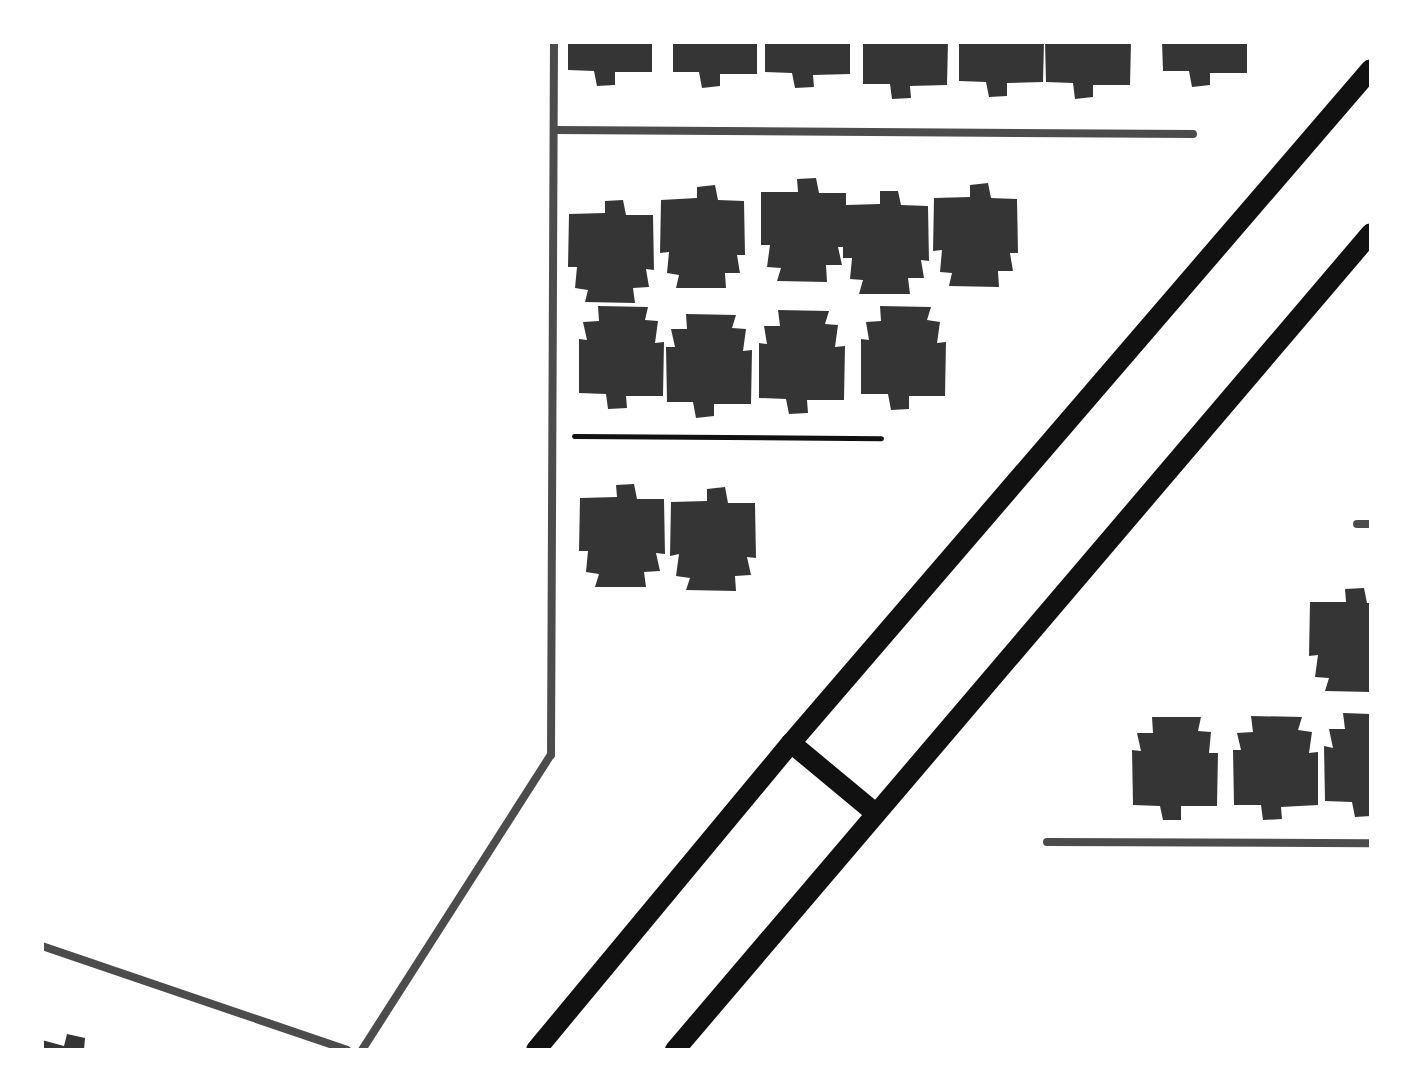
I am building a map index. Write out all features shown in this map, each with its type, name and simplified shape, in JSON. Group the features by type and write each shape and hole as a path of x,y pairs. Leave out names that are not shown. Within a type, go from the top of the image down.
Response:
{"main road":[{"path":"536,1050 791,743 1371,69"},
{"path":"675,1050 874,812 1371,233"},
{"path":"791,743 874,812"}],"street":[{"path":"362,1050 551,755 554,42"},
{"path":"554,130 1193,134"},
{"path":"1357,524 1371,524"},
{"path":"1047,842 1371,843"},
{"path":"42,946 347,1050"}],"path":[{"path":"553,436 881,438"}],"building":[{"path":"568,42 652,42 652,72 615,72 615,85 597,86 594,71 568,70"},
{"path":"673,42 757,42 757,74 720,74 720,86 702,88 699,72 673,72"},
{"path":"765,42 850,42 850,74 813,75 814,87 795,88 792,73 765,72"},
{"path":"863,42 948,42 947,85 910,86 911,98 892,99 890,84 863,84"},
{"path":"959,42 1044,42 1043,82 1007,83 1007,96 989,97 986,82 959,81"},
{"path":"1045,42 1131,42 1130,85 1093,85 1093,97 1075,99 1073,83 1046,82"},
{"path":"1162,42 1247,42 1247,73 1210,73 1210,85 1192,87 1189,71 1163,71"},
{"path":"816,178 819,193 846,193 846,205 880,204 880,191 898,191 901,205 928,206 929,261 921,260 924,278 908,278 910,294 859,294 863,280 850,279 852,258 843,258 843,247 838,247 842,265 826,265 827,282 777,281 781,268 767,267 770,245 761,245 761,192 798,192 797,179"},
{"path":"988,183 991,198 1017,199 1018,253 1010,253 1013,271 998,271 999,287 949,286 952,273 940,272 942,250 933,251 934,198 970,197 970,185"},
{"path":"715,185 718,200 744,201 745,255 737,255 740,273 725,273 726,288 676,288 679,275 667,273 669,252 660,253 661,200 697,198 697,187"},
{"path":"623,200 626,215 653,215 654,270 646,269 649,287 633,288 635,303 585,302 588,290 575,288 577,267 568,267 569,214 605,213 605,201"},
{"path":"598,306 648,307 645,320 658,321 655,343 664,342 663,396 626,396 627,408 608,409 606,394 579,393 579,339 587,340 583,322 599,321"},
{"path":"880,306 931,307 927,320 940,322 937,343 946,342 945,396 909,396 909,409 891,410 888,394 861,394 861,339 869,340 866,322 881,321"},
{"path":"778,310 829,311 825,324 838,325 835,347 845,346 844,400 807,400 808,413 789,414 786,399 759,398 759,343 767,344 764,326 780,326"},
{"path":"686,314 736,315 732,328 746,329 743,351 752,350 751,404 714,404 714,416 696,418 693,402 667,402 666,347 675,347 671,329 687,329"},
{"path":"634,484 637,499 664,499 665,554 656,553 660,571 644,572 646,587 595,587 599,574 586,572 588,551 579,551 580,498 617,497 616,485"},
{"path":"725,487 728,503 755,503 756,558 747,557 751,575 735,576 736,591 686,590 690,578 676,576 679,554 670,556 671,502 707,501 707,489"},
{"path":"1364,588 1367,603 1371,603 1371,692 1325,691 1329,678 1315,677 1318,655 1309,656 1310,602 1346,602 1345,589"},
{"path":"1343,713 1371,714 1371,816 1355,817 1352,802 1325,801 1324,746 1333,748 1329,729 1345,729"},
{"path":"1251,716 1302,717 1298,730 1312,732 1309,753 1318,752 1318,805 1281,807 1282,819 1263,820 1261,805 1234,805 1233,750 1241,750 1237,733 1253,732"},
{"path":"1152,717 1201,717 1198,731 1211,732 1209,753 1218,753 1217,806 1181,806 1181,820 1163,820 1160,806 1133,805 1132,750 1141,751 1137,733 1153,733"},
{"path":"67,1034 85,1038 84,1050 42,1050 42,1040 64,1046"}]}
